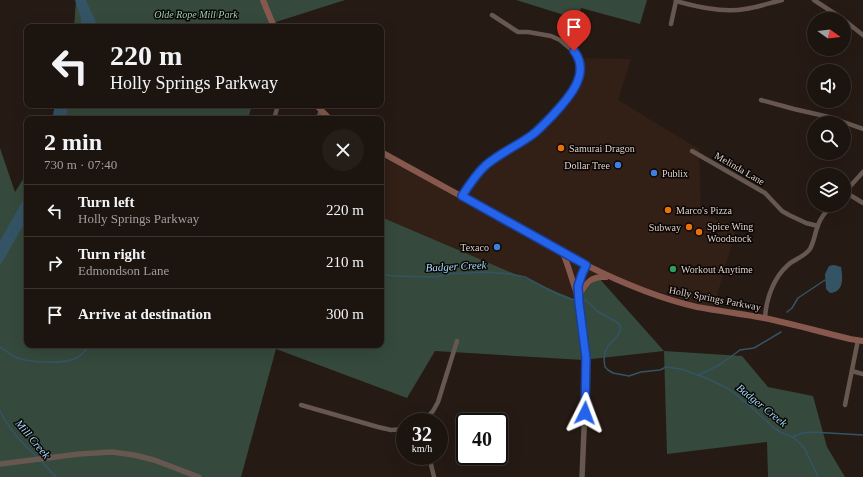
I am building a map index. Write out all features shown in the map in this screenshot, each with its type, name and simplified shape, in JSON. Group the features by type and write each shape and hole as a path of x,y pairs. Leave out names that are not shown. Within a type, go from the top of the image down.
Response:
{"main road":[{"path":"263,0 273,24"},
{"path":"319,108 327,116"},
{"name":"Holly Springs Parkway","path":"384,154 563,253 610,277 653,294 682,303 765,318 861,341"},
{"path":"563,253 578,296"},
{"path":"578,296 588,281 600,277 610,277"}],"street":[{"path":"671,24 676,1 699,7 744,10 782,0"},
{"path":"814,0 833,12"},
{"path":"462,196 486,165 533,135 541,128 570,97 579,75 577,55 560,40 551,36 518,32 492,15"},
{"path":"851,25 863,35"},
{"path":"761,100 828,116 863,129"},
{"name":"Melinda Lane","path":"692,151 765,193 782,211 806,223 818,226"},
{"path":"851,185 863,172"},
{"path":"851,196 863,204"},
{"path":"765,318 766,308 774,284 784,269 807,252 826,212"},
{"path":"582,477 586,358 578,296 579,280 586,265"},
{"path":"431,413 438,402 457,341"},
{"path":"845,405 852,371 861,341"},
{"path":"852,371 863,374"},
{"path":"301,405 378,427 390,430 396,430"},
{"path":"0,464 98,452 134,455 165,464 199,477"},
{"path":"432,465 434,477"}],"shaded area":[{"path":"579,58 631,59 618,100 699,149 701,214 737,227 713,309 601,274 576,300 384,218 384,157 458,197 469,183 553,118 577,86 582,73"}],"green space":[{"name":"Olde Rope Mill Park","path":"76,0 345,0 276,22 275,24 74,24"},
{"path":"516,0 647,0 640,24 581,8 577,19"},
{"path":"64,108 251,108 249,116 61,116"},
{"path":"0,148 15,192 24,178 24,348 384,348 384,218 576,300 598,277 664,351 583,360 435,351 407,398 276,349 241,477 0,477"},
{"path":"664,351 742,356 768,387 813,396 827,447 845,477 768,477 767,442 667,454"}],"water":[{"path":"75,0 86,0 96,24 81,24 81,18"},
{"path":"54,108 68,108 66,116 53,116"},
{"path":"24,198 24,223 0,265 0,241"},
{"path":"834,265 841,267 842,284 838,290 830,293 826,289 825,274 829,266"}],"waterway":[{"name":"Badger Creek","path":"384,275 437,277 446,274 485,272 510,274 525,277 557,294 574,300"},
{"path":"787,312 792,308 798,298 825,280"},
{"name":"Badger Creek","path":"583,300 586,300 597,311 618,323 621,328 619,334 608,346 605,352 605,367 608,370 613,373 629,376 641,372 660,370 666,367 681,369 706,378 729,389 774,428 793,437 800,443 805,449 818,477"},
{"path":"699,375 721,364 740,350 754,348 781,332"},
{"name":"Badger Creek","path":"0,347 18,358 39,362 71,360 82,354 87,348"},
{"name":"Mill Creek","path":"0,411 16,436 37,457"},
{"path":"793,437 802,433 812,432 863,435"},
{"name":"Mill Creek","path":"41,461 56,477"}],"place":[{"name":"Samurai Dragon","path":"561,148"},
{"name":"Dollar Tree","path":"618,165"},
{"name":"Publix","path":"654,173"},
{"name":"Marco's Pizza","path":"668,210"},
{"name":"Subway","path":"689,227"},
{"name":"Spice Wing Woodstock","path":"699,232"},
{"name":"Texaco","path":"497,247"},
{"name":"Workout Anytime","path":"673,269"}],"route":[{"path":"574,51 577,55 579,75 570,97 533,135 486,165 462,196 586,265 579,280 578,286 586,358 585,413"}]}
